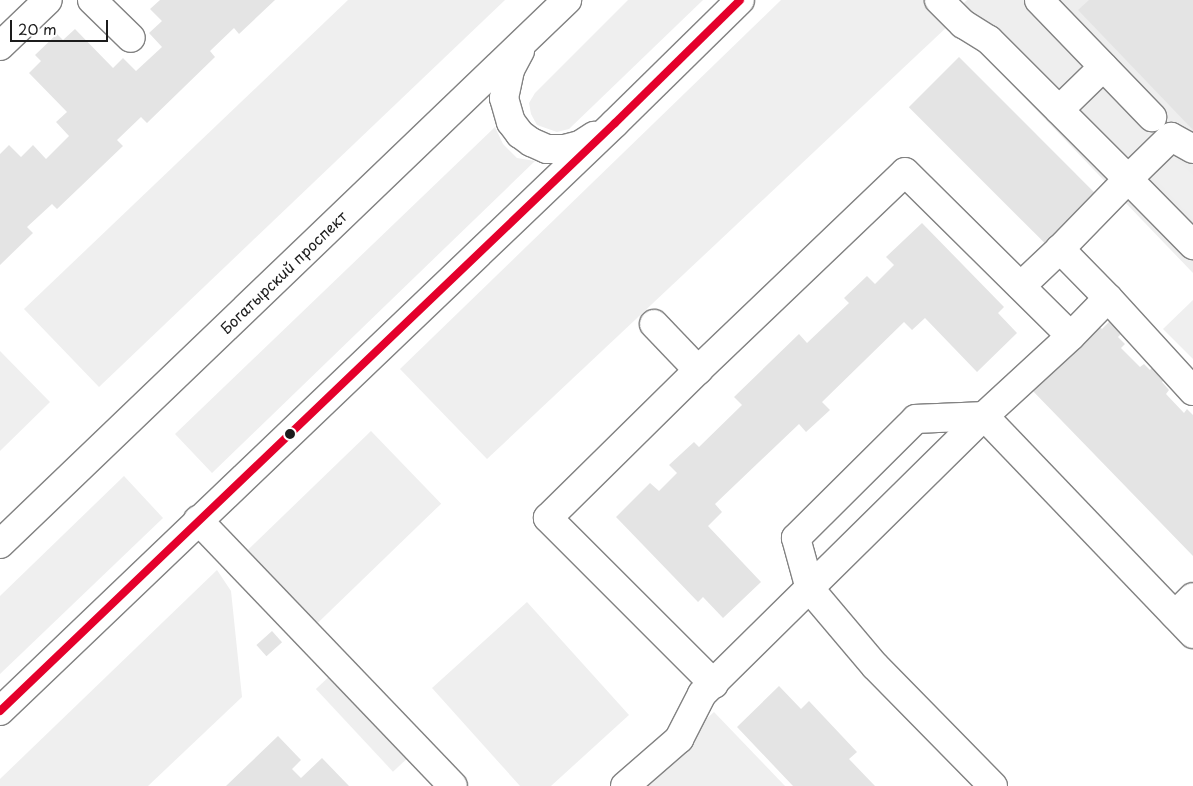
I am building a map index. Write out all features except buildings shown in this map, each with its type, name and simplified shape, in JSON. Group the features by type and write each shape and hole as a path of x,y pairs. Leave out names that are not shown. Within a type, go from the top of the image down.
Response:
{"main road":[{"path":"0,46 48,0"},
{"path":"92,0 131,38"},
{"name":"Богатырский проспект","path":"0,544 567,0"},
{"path":"0,711 615,123 740,0"},
{"path":"939,0 963,24 989,40 1193,245"},
{"path":"1039,0 1152,117"},
{"path":"529,37 510,70 504,98 510,122 520,134 531,142 547,149 564,149 580,145 615,123"},
{"path":"1059,110 1103,67"},
{"path":"1021,286 1171,136 1193,149"},
{"path":"714,684 548,518 698,370 905,172 1071,336"},
{"path":"1060,248 1193,391"},
{"path":"625,786 679,740 702,694 984,416 1071,336 1108,298"},
{"path":"654,324 698,370"},
{"path":"993,786 875,666 810,589 796,538 916,419 984,416 1187,615"},
{"path":"198,520 453,786"}],"shaded area":[{"path":"348,0 505,0 99,387 24,309"},
{"path":"628,0 703,0 569,129 557,132 537,125 531,114 529,103 535,93"},
{"path":"781,0 925,0 949,25 487,459 400,369"},
{"path":"967,0 1193,0 1193,273 948,18"},
{"path":"495,127 503,144 517,158 535,161 212,473 175,434"},
{"path":"1172,155 1193,176 1193,218 1151,175"},
{"path":"1193,300 1193,359 1163,329"},
{"path":"0,351 50,402 0,451"},
{"path":"371,431 441,504 315,626 244,553"},
{"path":"124,476 163,518 0,674 0,596"},
{"path":"217,570 231,591 242,697 148,786 0,786 0,779"},
{"path":"527,602 629,715 551,786 520,786 432,688"},
{"path":"332,674 409,757 393,772 316,689"},
{"path":"714,712 785,786 633,786"}],"transit line":[{"path":"0,711 615,123 740,0"}]}
